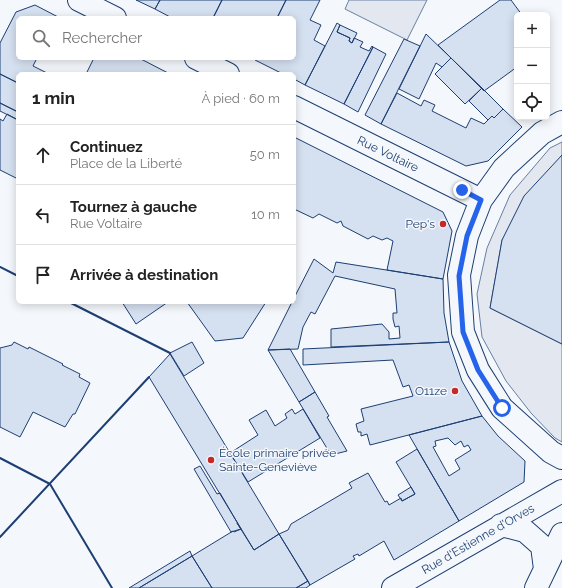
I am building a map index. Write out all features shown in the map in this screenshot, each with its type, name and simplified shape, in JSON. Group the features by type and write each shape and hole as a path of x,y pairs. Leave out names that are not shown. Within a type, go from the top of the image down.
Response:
{"street":[{"path":"79,0 111,16"},
{"path":"200,60 224,72"},
{"name":"Rue Voltaire","path":"296,108 481,200"},
{"path":"562,122 542,133 504,168 481,200 467,236 459,276 463,332 478,370 502,408 551,452 562,458"},
{"name":"Rue d'Estienne d'Orves","path":"393,588 562,491"},
{"path":"501,525 525,531 542,546 540,579"},
{"path":"540,579 562,534"}],"shaded area":[{"path":"349,0 427,0 407,40 345,9"},
{"path":"562,142 562,155 502,240 490,308 562,344 562,442 555,438 531,413 506,381 482,337 477,294 487,248 510,195 550,148"}],"building":[{"path":"136,0 160,0 155,9"},
{"path":"160,0 222,0 214,16 168,16 155,9"},
{"path":"222,0 286,0 278,16 214,16"},
{"path":"286,0 320,0 310,20 321,25 314,40 325,46 305,85 296,80 296,72 279,72 255,60 296,60 296,16 278,16"},
{"path":"500,0 511,0 520,12 514,12 514,69 484,91 438,45"},
{"path":"35,5 56,16 16,16 16,60 36,60 33,66 45,72 16,72 16,82 0,74 0,43 16,12"},
{"path":"337,23 340,25 337,32 350,38 349,41 352,43 354,38 363,42 360,47 369,51 372,46 373,47 344,104 305,85"},
{"path":"340,25 357,33 352,43 349,41 350,38 337,32"},
{"path":"426,34 451,58 442,67 436,63 419,99 399,89"},
{"path":"404,39 420,46 381,124 365,115"},
{"path":"373,47 386,54 358,112 344,104"},
{"path":"451,58 482,88 465,104 435,74"},
{"path":"93,60 143,60 166,72 87,72"},
{"path":"0,74 16,82 16,111 0,103"},
{"path":"482,88 503,109 494,118 492,116 488,120 469,101"},
{"path":"397,93 421,106 424,100 435,105 432,111 466,128 471,118 484,124 492,116 494,118 503,109 522,127 488,161 466,166 381,124"},
{"path":"0,103 16,111 16,119 0,111"},
{"path":"7,114 16,119 16,178 0,170 0,119 3,121"},
{"path":"296,138 443,212 452,231 443,279 387,270 393,241 387,238 382,240 373,236 368,239 343,226 341,221 337,223 319,214 313,218 296,210"},
{"path":"562,155 562,344 490,308 502,240 524,196"},
{"path":"314,259 333,273 336,262 443,279 444,313 449,342 331,347 331,329 382,324 389,332 389,339 400,338 399,326 395,327 393,319 393,313 397,313 395,289 335,276 315,314 311,312 303,327 298,349 268,350 291,304 296,304 296,294"},
{"path":"123,304 165,304 136,324"},
{"path":"188,304 265,304 243,338 215,341"},
{"path":"14,342 28,349 29,347 63,364 62,365 80,374 79,377 90,383 75,414 73,414 65,427 33,412 20,437 0,427 0,348 12,345"},
{"path":"192,342 204,363 184,376 170,353"},
{"path":"449,342 462,381 482,416 370,445 367,434 361,436 361,432 358,432 356,424 364,421 361,409 413,396 409,385 403,387 393,360 303,365 303,349"},
{"path":"290,349 315,392 299,402 268,350"},
{"path":"170,354 279,534 254,550 149,377"},
{"path":"315,392 329,416 327,417 347,451 331,455 299,402"},
{"path":"292,409 295,414 303,409 320,438 248,482 230,453 258,435 249,420 266,410 275,426 287,418 285,414"},
{"path":"482,416 498,436 525,461 524,482 459,521 409,435","holes":["448,438 455,445 461,441 464,447 468,445 471,450 455,460 460,469 449,476 433,447 436,446 435,441"]},
{"path":"417,449 459,521 394,560 384,541 359,556 358,554 353,556 355,559 310,585 279,534 288,530 291,524 352,488 349,483 368,473 385,502 387,501 389,505 401,498 402,501 415,494 396,462"},
{"path":"200,466 217,494 220,493 241,529 231,532 194,469"},
{"path":"411,487 415,494 402,501 398,495"},
{"path":"241,529 254,550 279,534 308,581 296,588 212,588 192,556 233,531 234,532"},
{"path":"190,551 192,556 139,588 129,588"},
{"path":"192,556 212,588 139,588"},
{"path":"308,581 310,585 306,588 296,588"}],"wall":[{"path":"0,267 16,275"},
{"path":"73,304 170,353"},
{"path":"0,537 149,377"},
{"path":"0,458 50,484 112,588"}],"place":[{"name":"Pep's","path":"443,224"},
{"name":"O11ze","path":"455,391"},
{"name":"École primaire privée Sainte-Geneviève","path":"211,460"}],"route":[{"path":"462,190 481,200 467,236 459,276 463,332 478,370 502,408"}]}
